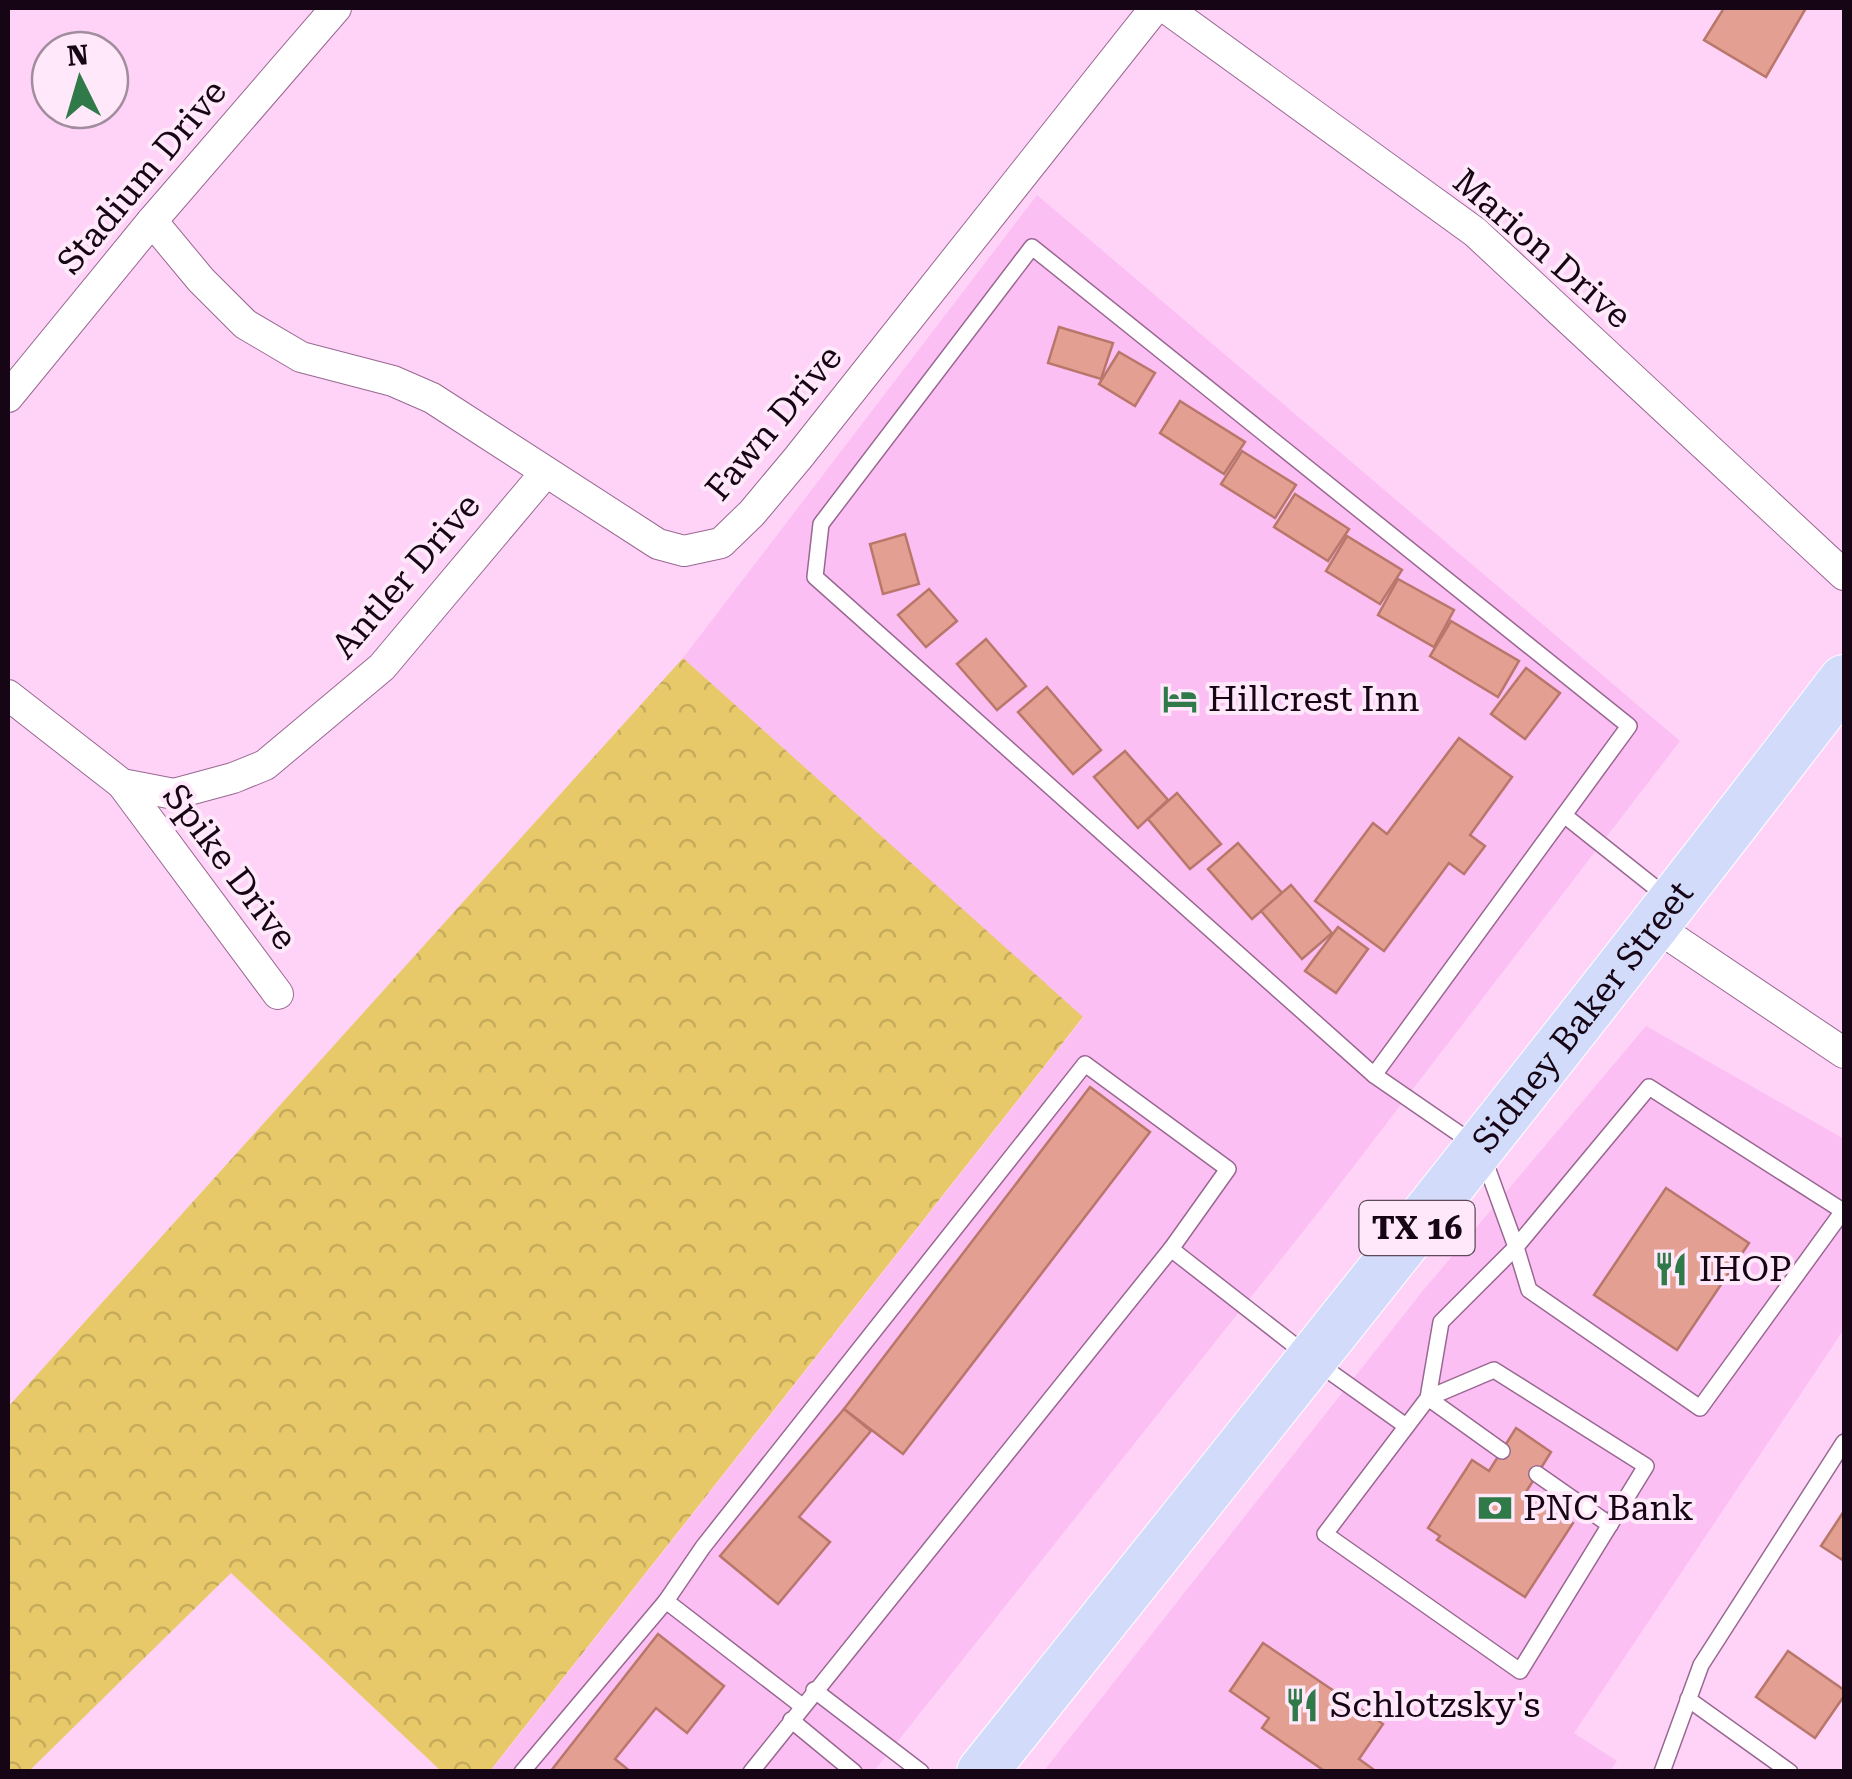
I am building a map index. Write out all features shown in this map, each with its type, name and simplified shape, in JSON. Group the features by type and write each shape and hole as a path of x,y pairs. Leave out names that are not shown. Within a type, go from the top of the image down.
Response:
{"main road":[{"name":"Sidney Baker Street","path":"982,1772 1480,1148 1844,680"}],"street":[{"name":"Stadium Drive","path":"8,397 152,220 336,8"},
{"name":"Fawn Drive","path":"152,220 202,280 246,324 300,357 394,381 432,398 658,544 684,551 721,543 752,513 1155,8"},
{"name":"Marion Drive","path":"1166,8 1474,232 1844,575"},
{"name":"Antler Drive","path":"8,695 122,784 174,794 265,765 382,668 545,473"},
{"name":"Spike Drive","path":"122,784 278,994"},
{"path":"1664,914 1844,1053"}],"lane":[{"path":"1374,1075 1630,726 1032,247 821,524 815,577 1374,1075 1480,1148 1516,1246 1529,1290 1700,1408 1844,1210 1650,1087 1516,1246 1440,1322 1428,1398"},
{"path":"1564,816 1664,914"},
{"path":"522,1772 666,1602 703,1548 1085,1064 1228,1168 1171,1249 750,1772"},
{"path":"1171,1249 1312,1360 1406,1426"},
{"path":"1494,1370 1646,1466 1520,1671 1325,1534 1428,1398 1494,1370"},
{"path":"1428,1398 1502,1451"},
{"path":"1662,1772 1701,1665 1844,1442"},
{"path":"1537,1474 1610,1525"},
{"path":"666,1602 802,1706"},
{"path":"814,1690 921,1772"},
{"path":"1688,1699 1790,1772"},
{"path":"791,1720 854,1772"}],"shaded area":[{"name":"Hillcrest Inn","path":"1037,195 1680,741 1317,1214 874,1771 490,1772 1083,1018 683,658"},
{"path":"1646,1026 1844,1139 1844,1329 1574,1733 1617,1761 1610,1771 1043,1772 1421,1293"}],"green space":[{"path":"683,658 1083,1017 490,1771 441,1771 231,1573 29,1771 8,1771 8,1407"}],"building":[{"path":"1724,8 1806,8 1766,77 1704,40"},
{"path":"1059,327 1113,343 1101,379 1048,363"},
{"path":"1119,352 1155,373 1135,406 1099,384"},
{"path":"1180,401 1245,442 1224,474 1160,433"},
{"path":"1242,451 1296,485 1275,518 1221,484"},
{"path":"1295,494 1349,529 1328,561 1274,527"},
{"path":"905,534 919,584 883,594 870,544"},
{"path":"1347,536 1402,570 1380,604 1326,571"},
{"path":"1398,579 1454,610 1434,647 1378,615"},
{"path":"929,589 957,621 926,647 898,615"},
{"path":"1451,621 1519,661 1498,697 1430,656"},
{"path":"986,639 1026,686 997,710 957,664"},
{"path":"1526,668 1560,693 1525,739 1491,714"},
{"path":"1047,687 1101,750 1073,774 1018,712"},
{"path":"1459,738 1512,777 1470,835 1485,846 1464,874 1449,863 1384,951 1315,901 1373,823 1387,834"},
{"path":"1125,751 1168,800 1138,828 1094,777"},
{"path":"1177,793 1221,844 1190,869 1148,819"},
{"path":"1238,843 1282,893 1252,919 1208,869"},
{"path":"1291,885 1332,933 1302,959 1261,911"},
{"path":"1338,927 1368,949 1336,993 1305,971"},
{"path":"1090,1087 1150,1132 903,1454 844,1409"},
{"name":"IHOP","path":"1666,1188 1749,1243 1677,1350 1594,1295"},
{"path":"844,1409 871,1431 799,1517 830,1542 778,1604 720,1556"},
{"name":"PNC Bank","path":"1516,1428 1551,1452 1526,1492 1573,1523 1525,1597 1437,1540 1440,1536 1428,1528 1472,1460 1489,1471"},
{"path":"1844,1511 1844,1561 1821,1546"},
{"path":"658,1634 724,1686 687,1733 656,1708 615,1759 631,1772 550,1772"},
{"name":"Schlotzsky's","path":"1263,1643 1383,1724 1359,1759 1377,1772 1326,1772 1262,1728 1269,1718 1230,1691"},
{"path":"1788,1651 1844,1690 1844,1696 1815,1738 1756,1697"}],"place":[{"name":"Hillcrest Inn","path":"1180,699"},
{"name":"IHOP","path":"1671,1269"},
{"name":"PNC Bank","path":"1495,1508"},
{"name":"Schlotzsky's","path":"1302,1705"}]}
